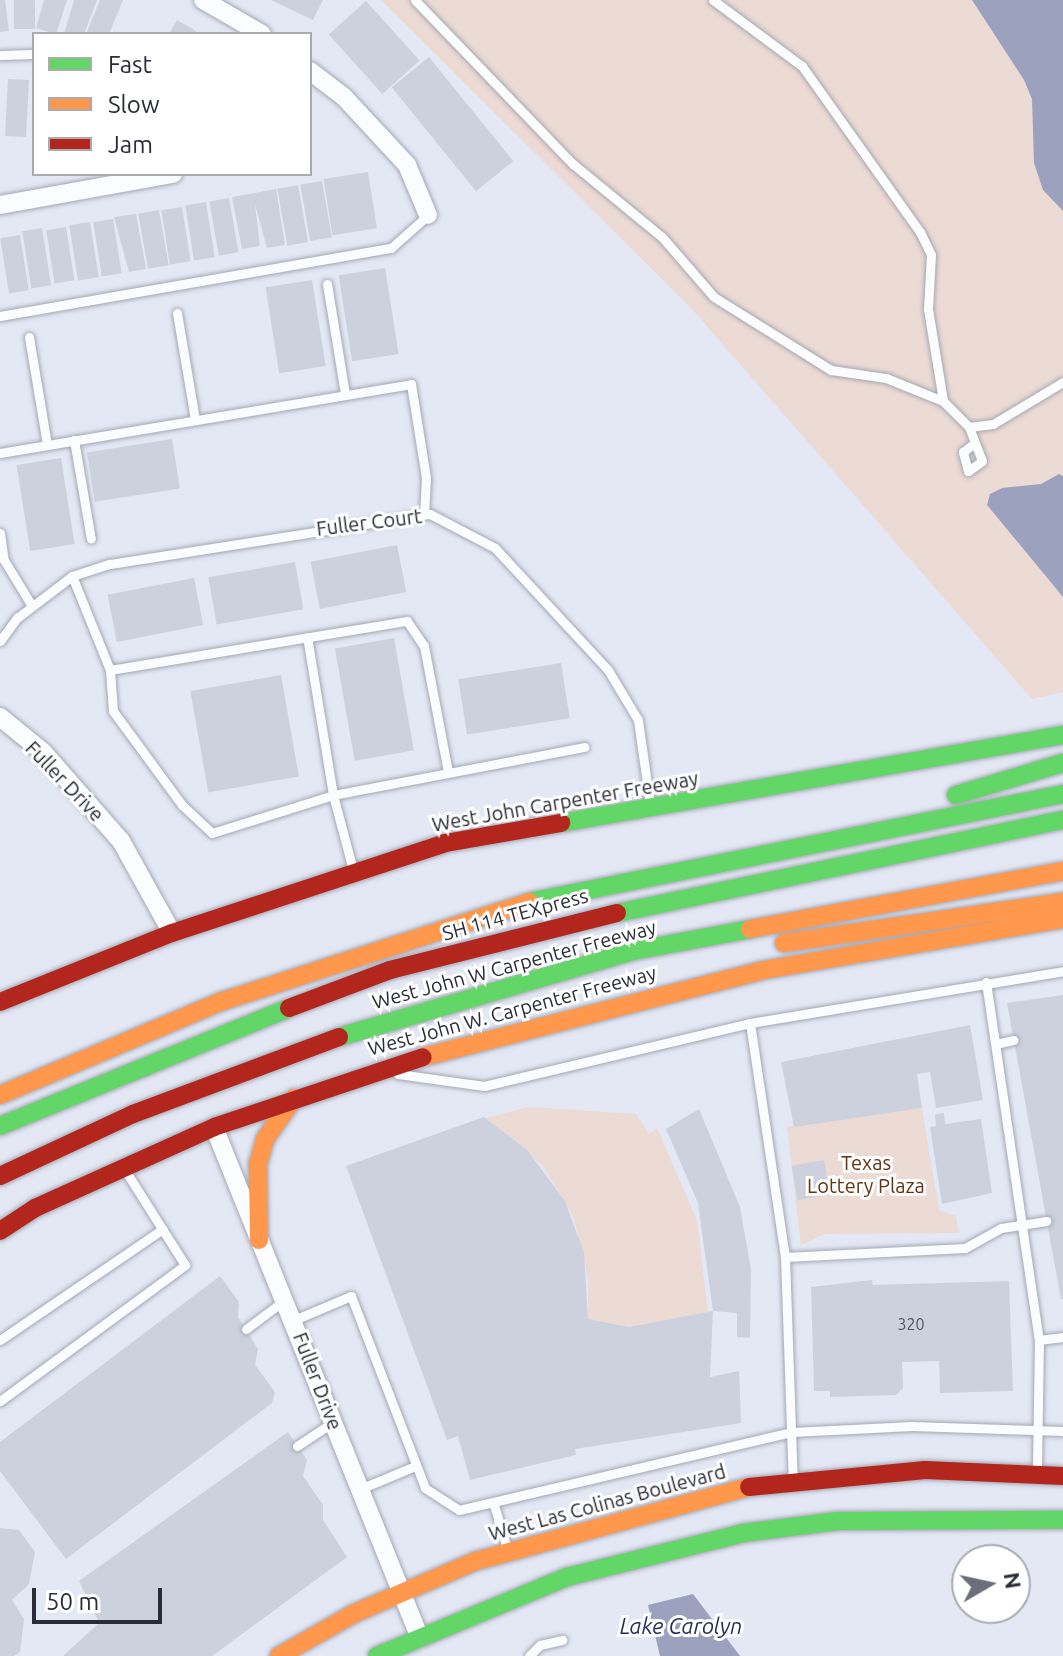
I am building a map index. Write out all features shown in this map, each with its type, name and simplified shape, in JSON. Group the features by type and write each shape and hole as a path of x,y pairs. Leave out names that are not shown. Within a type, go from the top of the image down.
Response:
{"main road":[{"name":"West John Carpenter Freeway","path":"0,1002 172,933 445,843 1063,735"},
{"path":"767,850 1063,763"},
{"path":"0,1095 210,1006 492,911 767,850 1063,794"},
{"name":"SH 114 TEXpress","path":"0,1126 223,1032 390,970 720,887 1063,820"},
{"path":"1017,858 1063,851"},
{"name":"West John W Carpenter Freeway","path":"0,1176 238,1073 372,1025 601,959 1063,871"},
{"path":"440,979 615,932 894,877"},
{"path":"601,959 637,965 1063,902"},
{"name":"West John W. Carpenter Freeway","path":"0,1231 124,1167 214,1127 379,1069 648,995 1063,919"},
{"path":"0,1149 112,1096 365,1002"},
{"path":"259,1240 258,1164 265,1139 294,1097"},
{"name":"West Las Colinas Boulevard","path":"279,1656 400,1592 507,1550 723,1490 925,1470 1063,1476"},
{"path":"1030,1516 1037,1473"},
{"path":"377,1656 424,1644 567,1577 743,1533 838,1521 1030,1516 1063,1520"}],"street":[{"path":"203,0 259,32"},
{"path":"312,73 344,97 407,165 428,215"},
{"path":"0,205 162,176"},
{"name":"Fuller Drive","path":"0,717 43,752 121,841 172,933"},
{"name":"Fuller Drive","path":"214,1127 286,1299 400,1592 424,1644"}],"lane":[{"path":"415,0 573,164 662,237 714,297 831,370 886,378 943,401 969,427 972,445"},
{"path":"713,0 802,66 920,232 931,255 928,309 943,401"},
{"path":"0,55 32,54"},
{"path":"0,316 391,248 428,215"},
{"path":"327,284 345,394"},
{"path":"177,313 195,419"},
{"path":"29,337 47,444"},
{"path":"969,427 993,424 1063,382"},
{"path":"0,453 411,384 426,478 424,513"},
{"path":"74,440 91,539"},
{"name":"Fuller Court","path":"0,641 32,606 72,576 157,555 424,513 495,548 608,670 638,720 651,807"},
{"path":"0,533 4,560 32,606"},
{"path":"72,576 110,670 113,711 182,805 212,833 333,795 584,747"},
{"path":"110,670 407,621 424,646 448,772"},
{"path":"307,637 333,795 354,873"},
{"path":"379,1069 432,1083 484,1086 750,1023 1063,971"},
{"path":"986,982 1039,1340 1041,1428 1037,1473"},
{"path":"750,1023 785,1257 793,1481"},
{"path":"996,1044 1014,1040"},
{"path":"0,1401 185,1265 124,1167"},
{"path":"785,1257 965,1248 1001,1228 1046,1221"},
{"path":"0,1340 163,1229"},
{"path":"294,1320 351,1296 415,1466 437,1502 459,1510 494,1505 792,1432 1041,1428 1063,1431"},
{"path":"246,1329 286,1299"},
{"path":"1039,1340 1063,1337"},
{"path":"297,1446 333,1422"},
{"path":"360,1489 415,1466"},
{"path":"494,1505 507,1550"},
{"path":"529,1656 540,1645 562,1640"}],"green space":[{"path":"381,0 1063,0 1063,692 1032,699 691,308"},
{"path":"529,1107 636,1114 649,1134 657,1128 697,1220 708,1312 629,1327 588,1319 588,1279 574,1218 543,1166 486,1118"},
{"name":"Texas Lottery Plaza","path":"922,1108 939,1210 956,1216 959,1233 825,1234 801,1245 787,1127"}],"water":[{"path":"972,0 1063,0 1063,211 1043,190 1034,163 1032,99 1024,80"},
{"path":"1059,474 1063,476 1063,597 987,505 990,494 1002,488 1041,484"},
{"name":"Lake Carolyn","path":"693,1594 740,1656 660,1656 648,1605"}],"building":[{"path":"0,0 5,0 9,31 0,32"},
{"path":"14,0 35,0 35,29 14,29"},
{"path":"44,0 67,0 57,32 36,28"},
{"path":"74,0 97,0 85,32 65,32"},
{"path":"100,0 123,0 110,32 87,32"},
{"path":"271,0 323,0 313,20"},
{"path":"366,1 420,60 382,94 329,34"},
{"path":"177,20 196,31 196,32 170,32"},
{"path":"429,57 513,161 476,191 392,87"},
{"path":"8,79 29,80 26,137 5,136"},
{"path":"368,172 377,228 332,235 324,179"},
{"path":"322,181 332,237 310,241 300,185"},
{"path":"298,185 308,242 287,246 277,189"},
{"path":"276,189 285,245 267,248 255,204 260,246 242,249 232,197"},
{"path":"229,198 239,252 219,256 209,201"},
{"path":"206,202 215,257 194,261 185,205"},
{"path":"182,207 191,261 170,265 161,210"},
{"path":"159,210 169,265 148,269 138,214"},
{"path":"136,214 146,269 129,272 114,217"},
{"path":"113,219 122,273 102,276 93,222"},
{"path":"90,222 99,277 78,281 69,225"},
{"path":"66,227 74,280 55,283 46,230"},
{"path":"42,228 51,285 31,288 22,231"},
{"path":"20,235 29,290 9,293 0,238"},
{"path":"385,268 399,354 352,361 339,275"},
{"path":"312,280 326,366 279,373 266,287"},
{"path":"172,439 180,488 95,502 87,452"},
{"path":"61,458 75,544 30,551 17,465"},
{"path":"397,545 406,592 320,609 311,562"},
{"path":"295,562 303,609 217,625 208,577"},
{"path":"194,578 203,625 117,642 108,595"},
{"path":"394,638 414,750 355,761 335,648"},
{"path":"561,663 570,718 467,735 458,679"},
{"path":"281,675 299,776 208,792 190,691"},
{"path":"1063,995 1063,1299 1061,1299 1007,1003"},
{"path":"970,1025 983,1100 936,1108 930,1072 917,1074 922,1108 794,1127 781,1062"},
{"path":"699,1109 740,1207 751,1270 750,1338 737,1337 737,1313 713,1311 698,1203 666,1129"},
{"path":"944,1113 945,1124 981,1119 992,1193 942,1204 930,1127 936,1126 935,1114"},
{"path":"484,1117 527,1150 565,1201 584,1253 588,1319 629,1327 713,1311 710,1377 739,1371 741,1423 575,1449 576,1455 470,1480 458,1436 447,1440 346,1166"},
{"path":"824,1160 830,1194 798,1200 792,1166"},
{"path":"220,1276 239,1302 238,1317 258,1349 255,1365 275,1392 272,1403 66,1559 0,1471 0,1442"},
{"path":"872,1280 873,1285 1009,1281 1013,1391 940,1393 939,1361 902,1362 903,1388 896,1395 830,1397 830,1391 814,1391 811,1287"},
{"path":"288,1432 307,1460 303,1476 323,1505 323,1520 347,1557 212,1656 63,1656 99,1623 79,1581"},
{"path":"0,1528 19,1530 35,1552 29,1584 12,1600 24,1619 20,1652 14,1656 0,1656"}],"traffic: fast":[{"path":"561,823 1063,735"},
{"path":"956,795 1063,763"},
{"path":"529,902 1063,794"},
{"path":"617,913 1063,820"},
{"path":"339,1037 633,951 750,929"},
{"path":"0,1126 289,1008"},
{"path":"377,1656 567,1577 743,1533 838,1521 1063,1520"}],"traffic: slow":[{"path":"750,929 1063,871"},
{"path":"0,1095 223,1001 529,902"},
{"path":"784,943 1063,902"},
{"path":"423,1057 764,970 1063,919"},
{"path":"259,1240 258,1164 265,1139 294,1098"},
{"path":"279,1656 355,1613 476,1561 749,1487"}],"traffic: jam":[{"path":"0,1002 172,933 445,843 561,823"},
{"path":"289,1008 390,970 617,913"},
{"path":"0,1176 133,1114 339,1037"},
{"path":"0,1231 35,1208 214,1127 423,1057"},
{"path":"749,1487 925,1470 1063,1476"}]}
